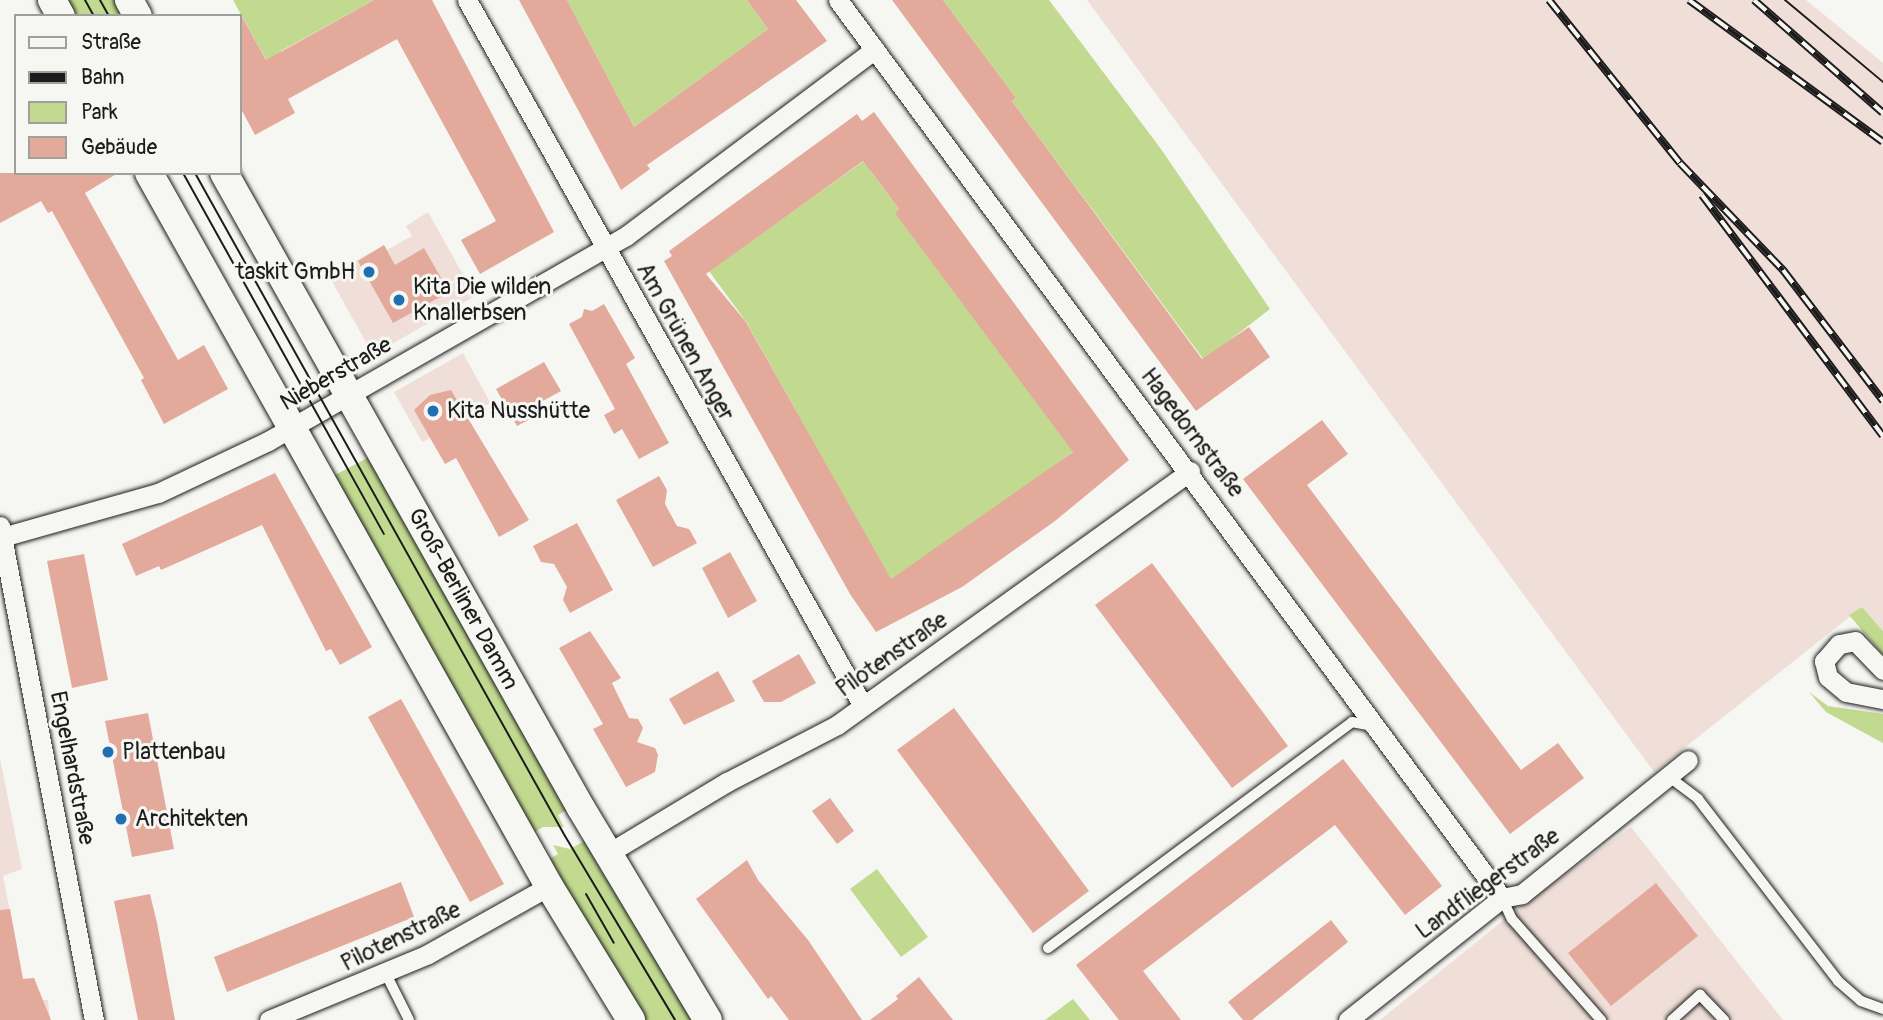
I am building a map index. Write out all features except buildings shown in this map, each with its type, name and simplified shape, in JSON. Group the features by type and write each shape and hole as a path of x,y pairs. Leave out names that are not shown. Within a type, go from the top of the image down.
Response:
{"main road":[{"path":"150,175 549,886 631,1020"},
{"name":"Groß-Berliner Damm","path":"225,175 607,854 708,1020"}],"street":[{"name":"Am Grünen Anger","path":"467,0 863,706"},
{"name":"Hagedornstraße","path":"838,0 1190,471 1502,898"},
{"name":"Nieberstraße","path":"1,533 158,493 290,428 605,248 875,49"},
{"name":"Pilotenstraße","path":"607,854 863,706 1190,471"},
{"name":"Engelhardstraße","path":"1,533 94,1020"},
{"path":"1883,670 1855,641 1839,644 1824,661 1828,677 1846,692 1883,699"},
{"name":"Landfliegerstraße","path":"1348,1020 1502,898 1522,894 1688,760"},
{"name":"Pilotenstraße","path":"269,1020 386,974 549,886"}],"lane":[{"path":"1048,948 1352,722 1379,727"},
{"path":"1668,776 1698,799 1838,981 1861,1001 1883,1009"},
{"path":"1502,898 1511,919 1601,1020"},
{"path":"386,974 409,1020"},
{"path":"1672,1020 1700,995 1724,1020"}],"shaded area":[{"path":"1087,0 1806,0 1883,63 1883,631 1862,607 1654,772"},
{"path":"428,212 475,296 373,355 329,276 384,245 387,250 412,236 406,226"},
{"path":"463,353 491,404 422,442 394,392"},
{"path":"0,758 22,869 3,876 23,979 34,978 42,1000 48,1000 50,1020 0,1020"},
{"path":"1631,827 1783,1020 1380,1020 1521,906"}],"green space":[{"path":"66,0 115,0 123,14 74,14"},
{"path":"233,0 374,0 281,51 274,74"},
{"path":"567,0 747,0 768,29 634,127"},
{"path":"943,0 1049,0 1161,149 1270,309 1204,360 1012,101 1016,98"},
{"path":"868,158 871,172 1079,447 984,518 885,583 881,563 747,323 709,271"},
{"path":"371,456 569,809 558,815 564,827 543,827 533,833 333,476"},
{"path":"1862,607 1883,631 1883,655 1849,615"},
{"path":"1809,692 1828,706 1883,714 1883,743 1826,712"},
{"path":"586,840 627,912 695,1020 644,1020 548,860 558,854 553,845 570,849"},
{"path":"877,869 928,937 901,957 850,889"},
{"path":"1073,999 1090,1020 1045,1020"}],"tram line":[{"path":"85,0 93,14"},
{"path":"100,0 108,14"},
{"path":"1785,0 1883,82"},
{"path":"184,175 384,534"},
{"path":"196,175 565,836 675,1020"},
{"path":"586,894 614,943"}],"railway":[{"path":"1549,0 1680,163 1783,270 1883,401"},
{"path":"1689,0 1883,142"},
{"path":"1754,0 1883,113"},
{"path":"1702,195 1883,436"}],"place":[{"name":"taskit GmbH","path":"369,272"},
{"name":"Kita Die wilden Knallerbsen","path":"399,300"},
{"name":"Kita Nusshütte","path":"433,411"},
{"name":"Plattenbau","path":"108,752"},
{"name":"Architekten","path":"121,819"}]}
